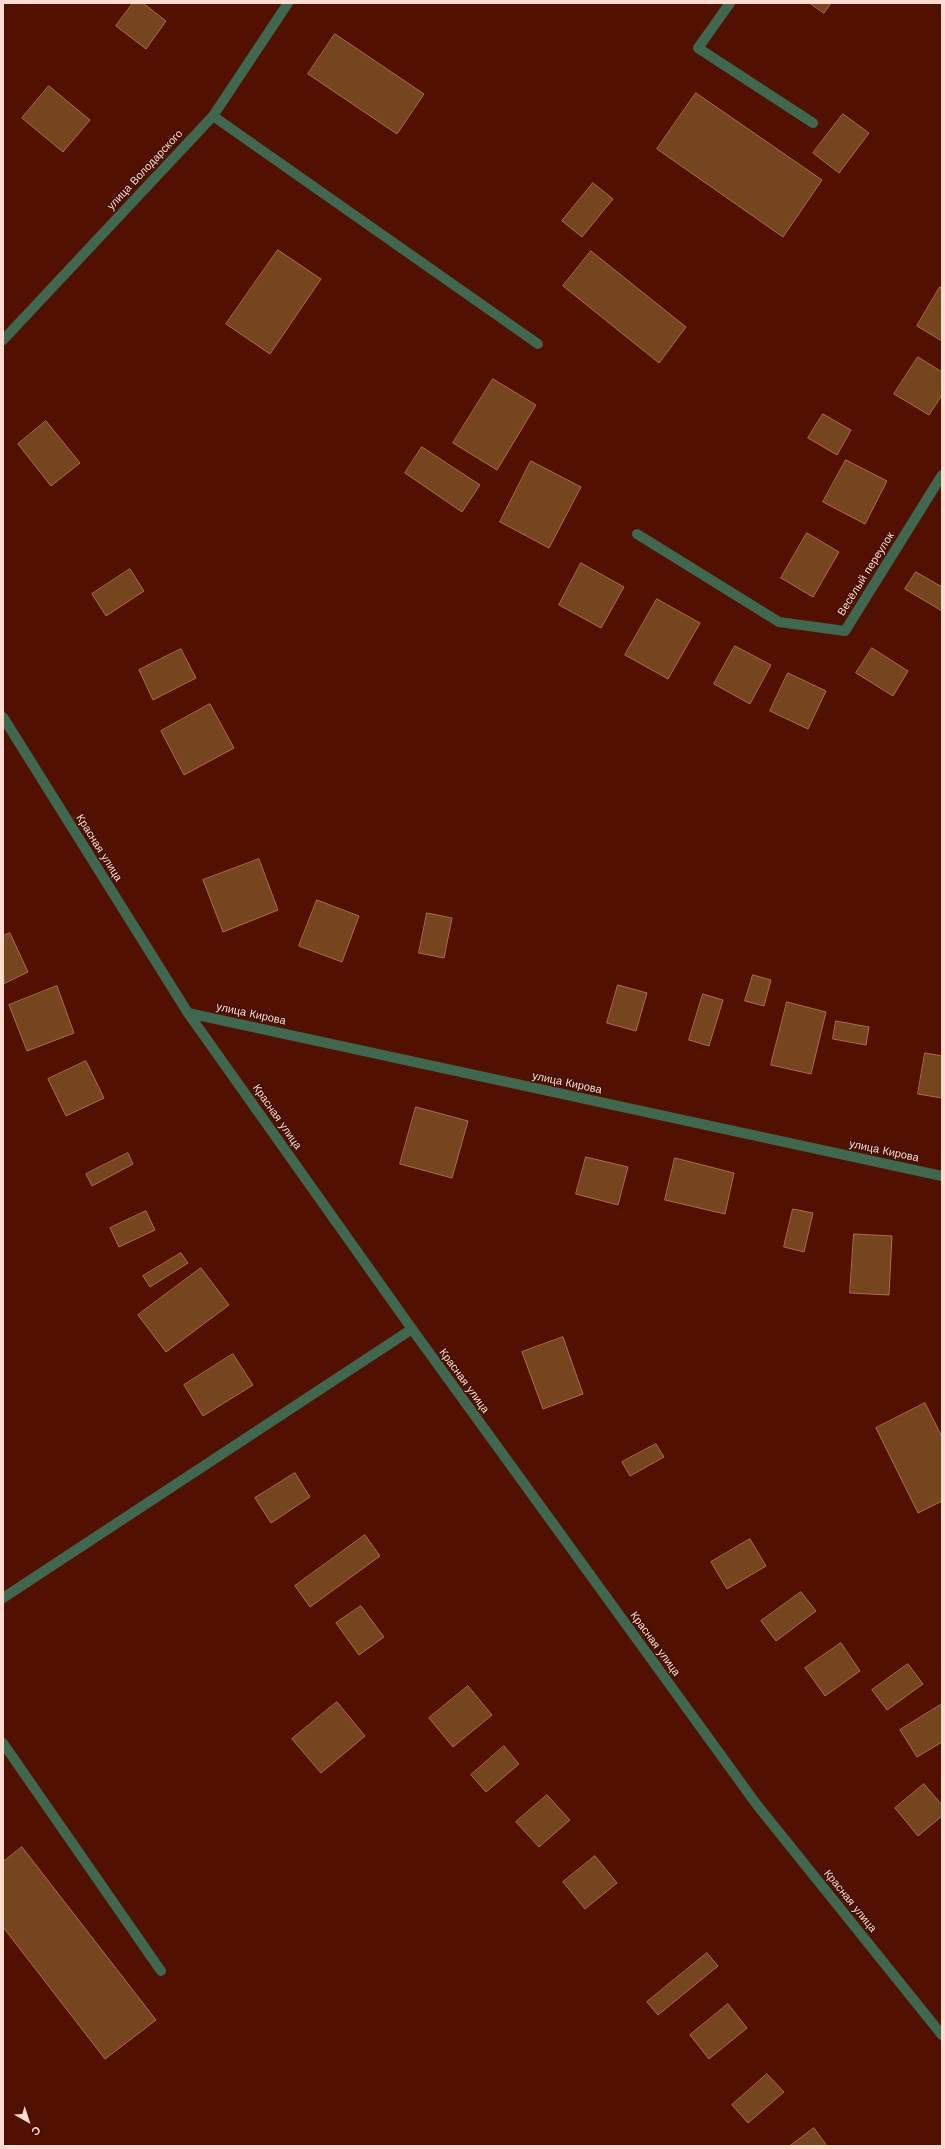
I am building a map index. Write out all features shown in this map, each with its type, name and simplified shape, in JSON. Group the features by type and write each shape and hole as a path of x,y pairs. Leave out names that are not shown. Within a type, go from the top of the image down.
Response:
{"street":[{"name":"улица Володарского","path":"3,340 213,116 288,3"},
{"path":"730,3 698,48 813,123"},
{"path":"213,116 538,344"},
{"name":"Весёлый переулок","path":"637,534 780,622 845,631 942,475"},
{"name":"Красная улица","path":"3,717 188,1012 412,1329 757,1805 942,2035"},
{"name":"улица Кирова","path":"188,1012 942,1176"},
{"path":"3,1598 412,1329"},
{"path":"3,1743 161,1971"}],"building":[{"path":"133,3 143,3 166,21 146,49 116,26"},
{"path":"810,3 831,3 824,13"},
{"path":"335,34 424,94 397,134 308,74"},
{"path":"49,86 90,120 63,152 22,118"},
{"path":"696,93 822,180 783,237 657,149"},
{"path":"843,114 869,133 839,173 813,153"},
{"path":"593,183 613,199 582,237 562,221"},
{"path":"278,250 321,279 270,354 226,324"},
{"path":"591,251 686,327 659,363 563,286"},
{"path":"940,287 942,289 942,341 917,326"},
{"path":"918,357 942,372 942,395 929,415 894,394"},
{"path":"493,379 536,405 497,470 453,443"},
{"path":"823,414 851,430 837,455 808,438"},
{"path":"46,421 80,463 51,486 18,444"},
{"path":"422,447 480,485 462,512 405,473"},
{"path":"846,460 887,481 865,524 823,502"},
{"path":"531,461 581,487 549,548 500,522"},
{"path":"807,533 839,552 813,597 781,578"},
{"path":"581,563 624,587 601,628 559,605"},
{"path":"130,569 144,591 106,616 92,594"},
{"path":"916,572 942,587 942,611 905,589"},
{"path":"657,599 700,623 668,679 625,655"},
{"path":"735,646 771,665 750,704 714,684"},
{"path":"872,648 908,671 893,696 856,673"},
{"path":"181,649 196,678 153,700 139,670"},
{"path":"788,673 826,691 808,729 770,711"},
{"path":"210,704 234,748 184,775 161,731"},
{"path":"259,859 278,910 223,932 203,880"},
{"path":"317,900 359,916 342,962 299,946"},
{"path":"427,913 452,918 444,958 419,953"},
{"path":"10,933 28,972 3,984 3,936"},
{"path":"753,975 771,980 764,1006 745,1001"},
{"path":"618,985 647,993 636,1031 607,1023"},
{"path":"57,986 74,1033 27,1051 9,1005"},
{"path":"703,994 723,1000 709,1046 689,1040"},
{"path":"787,1002 826,1012 811,1074 771,1065"},
{"path":"836,1021 869,1027 866,1045 833,1039"},
{"path":"925,1053 942,1056 942,1098 918,1094"},
{"path":"86,1061 104,1098 66,1116 48,1079"},
{"path":"416,1107 468,1121 452,1178 400,1164"},
{"path":"128,1153 133,1164 92,1186 86,1174"},
{"path":"586,1157 628,1167 618,1205 576,1194"},
{"path":"675,1158 734,1173 725,1214 665,1200"},
{"path":"793,1209 813,1213 804,1252 784,1247"},
{"path":"146,1211 155,1230 119,1247 110,1228"},
{"path":"854,1234 892,1236 889,1295 850,1293"},
{"path":"181,1253 188,1263 150,1287 143,1276"},
{"path":"201,1268 229,1305 166,1352 138,1315"},
{"path":"563,1337 583,1394 543,1409 522,1352"},
{"path":"233,1354 253,1385 203,1416 184,1385"},
{"path":"925,1403 942,1437 942,1501 918,1513 876,1428"},
{"path":"656,1444 664,1457 630,1476 622,1462"},
{"path":"295,1473 310,1497 271,1523 255,1498"},
{"path":"365,1535 380,1556 310,1607 295,1586"},
{"path":"750,1539 766,1566 727,1589 711,1562"},
{"path":"801,1592 816,1611 776,1641 761,1621"},
{"path":"361,1606 384,1637 359,1655 336,1623"},
{"path":"841,1643 860,1671 825,1696 805,1668"},
{"path":"908,1664 923,1684 887,1710 872,1690"},
{"path":"468,1686 492,1715 453,1747 429,1718"},
{"path":"337,1702 365,1736 321,1773 292,1739"},
{"path":"942,1704 942,1742 917,1757 900,1730"},
{"path":"504,1746 519,1764 486,1792 471,1775"},
{"path":"924,1784 942,1805 942,1816 918,1836 895,1808"},
{"path":"547,1795 570,1820 539,1847 516,1822"},
{"path":"22,1847 156,2020 105,2059 3,1927 3,1862"},
{"path":"595,1856 617,1883 585,1909 563,1882"},
{"path":"707,1953 718,1966 658,2015 647,2002"},
{"path":"728,2004 747,2028 709,2059 690,2035"},
{"path":"767,2074 784,2092 748,2123 732,2105"},
{"path":"814,2128 827,2146 790,2146"}]}
